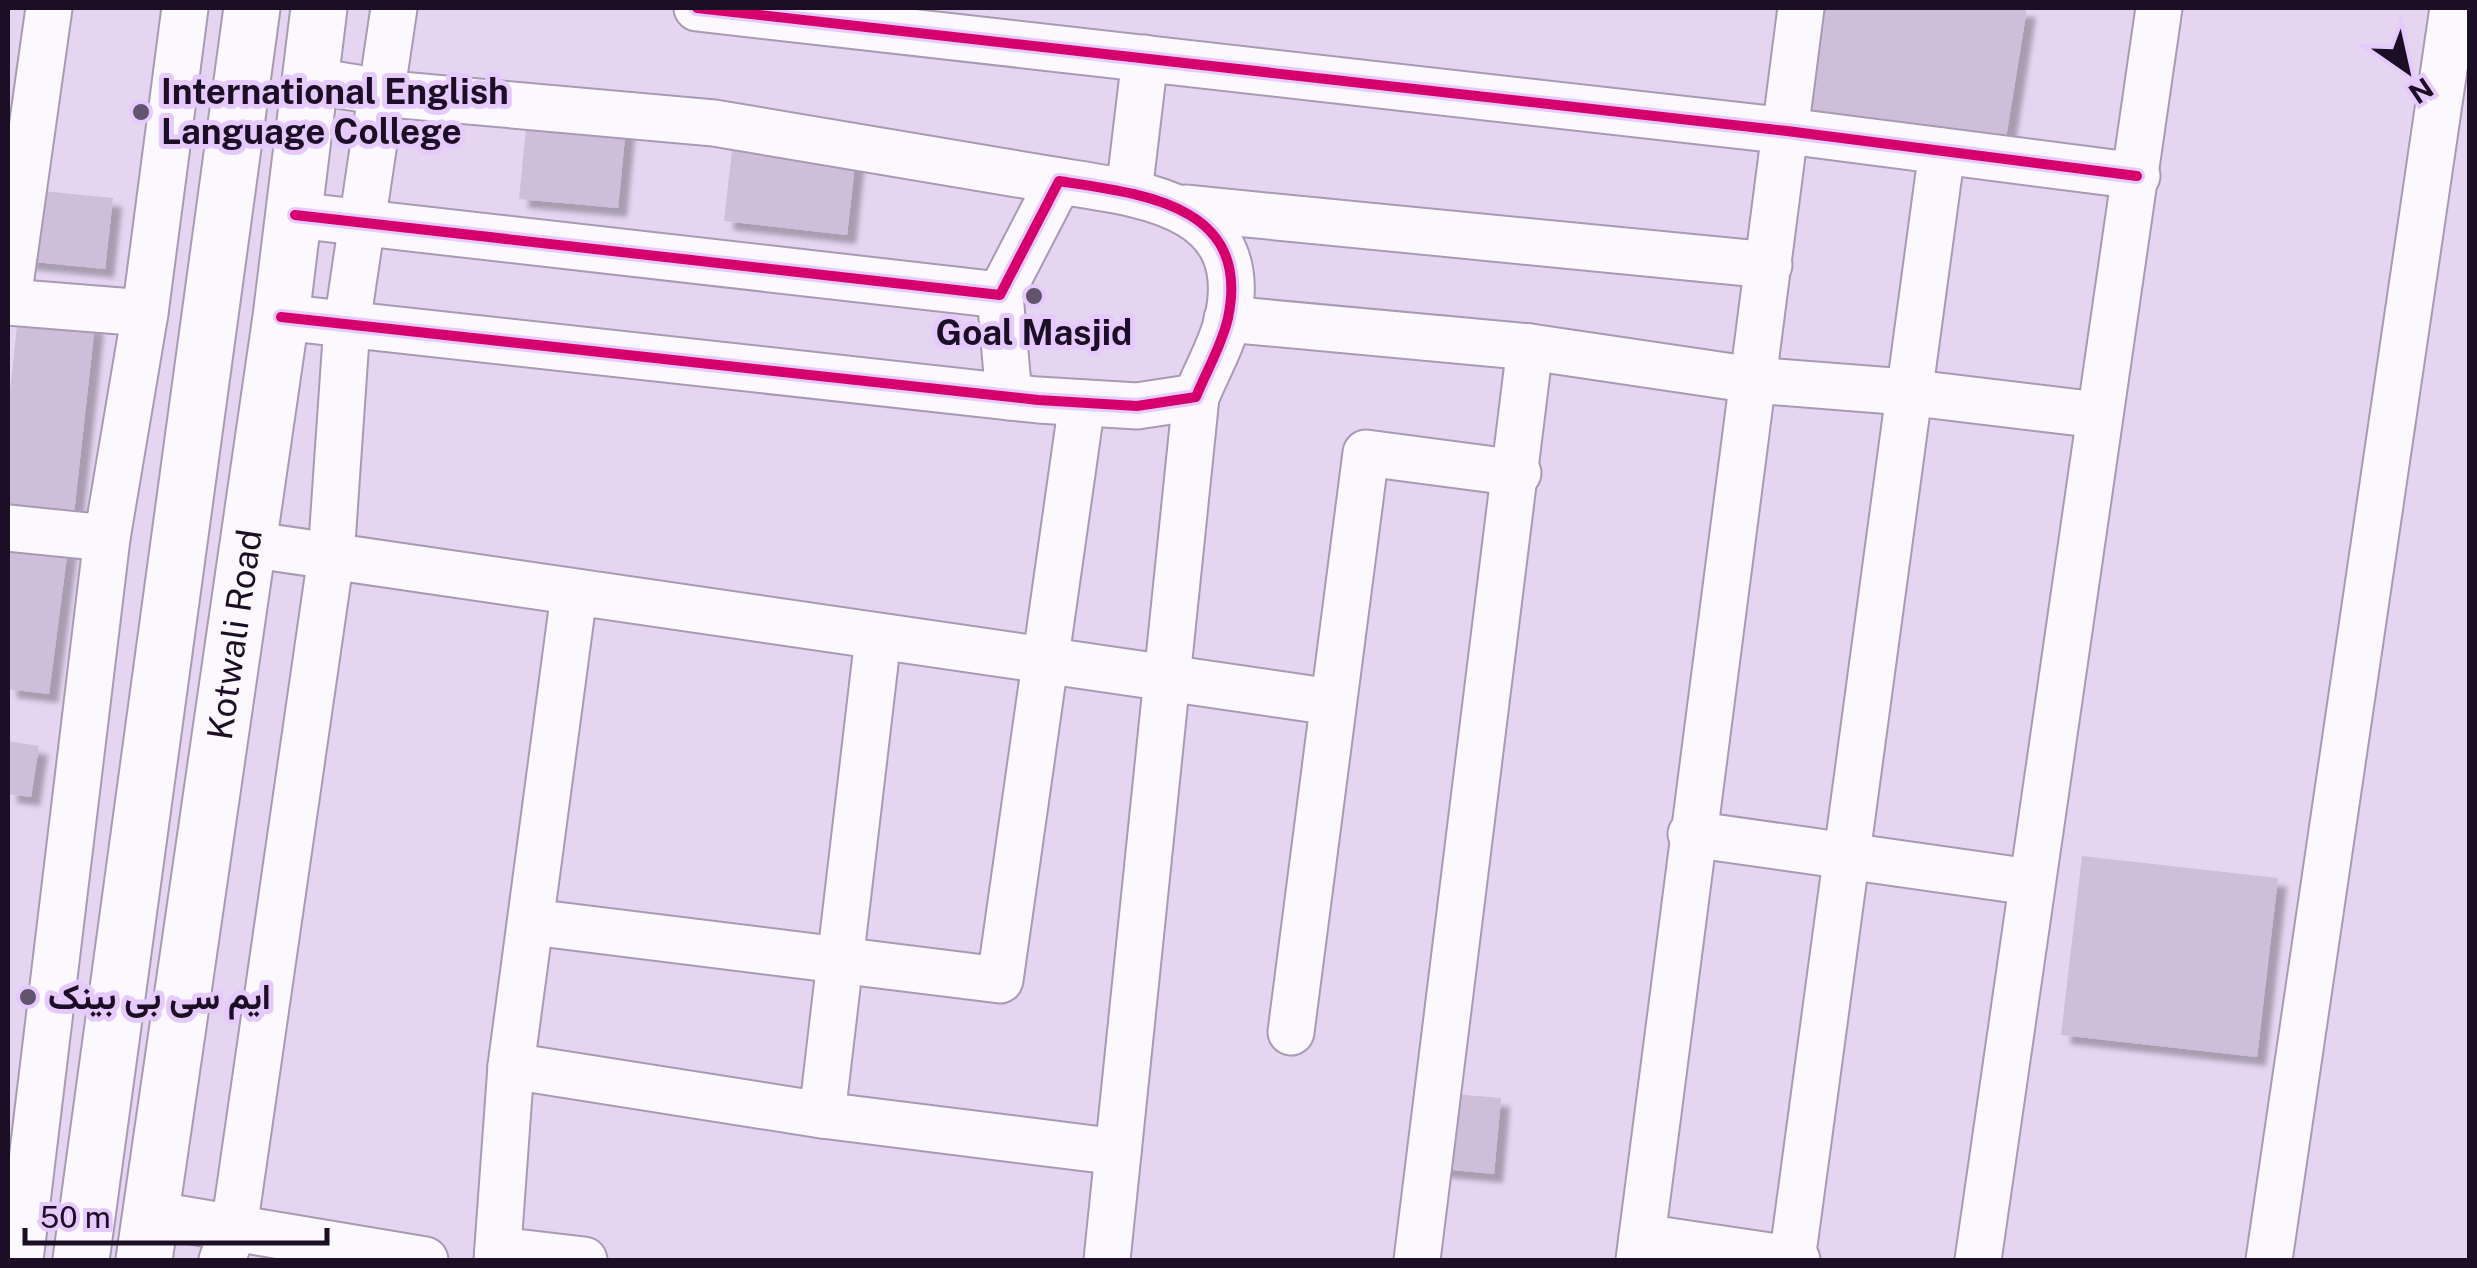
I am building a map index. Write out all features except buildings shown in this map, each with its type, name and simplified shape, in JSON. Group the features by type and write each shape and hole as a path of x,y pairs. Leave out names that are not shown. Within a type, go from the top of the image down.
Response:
{"main road":[{"name":"Kotwali Road","path":"80,1260 252,8"},
{"name":"Kotwali Road","path":"155,1245 313,81 319,8"}],"street":[{"path":"50,8 8,300 145,313"},
{"path":"20,1260 107,538 145,313 185,8"},
{"path":"228,1244 331,557 347,324 394,8"},
{"path":"696,8 1787,131 2138,176"},
{"path":"1802,8 1691,834 1640,1248 1794,1260 1844,856 1942,151"},
{"path":"1978,1260 2098,416 2138,176 2159,8"},
{"path":"2269,1260 2453,8"},
{"path":"1129,192 1146,58"},
{"path":"313,81 380,92 714,123 1129,192 1185,208 1768,265"},
{"path":"1009,397 1000,295 1059,181"},
{"path":"1107,1260 1196,397 1228,319 1232,270 1213,235 1185,208"},
{"path":"295,215 1000,295"},
{"path":"281,316 1009,397 1137,406 1196,397"},
{"path":"1228,319 1530,347 1753,380 1906,392 2098,416"},
{"path":"1416,1260 1518,473 1530,347"},
{"path":"532,922 1000,980 1082,403"},
{"path":"1291,1032 1366,453 1518,473"},
{"path":"8,528 107,538"},
{"path":"248,544 1332,702"},
{"path":"574,594 512,1066 498,1255 584,1260"},
{"path":"822,1114 878,638"},
{"path":"1691,834 2030,882"},
{"path":"512,1066 822,1114 1118,1152"},
{"path":"155,1245 228,1244 426,1260"}],"cycle path":[{"path":"697,8 1787,131 2137,176"},
{"path":"281,317 1038,400 1137,406 1196,397 1228,318 1231,280 1223,250 1207,228 1184,212 1155,200 1059,181 1000,295 295,215"}],"place":[{"name":"International English Language College","path":"141,112"},
{"name":"Goal Masjid","path":"1034,296"},
{"name":"ایم سی بی بینک","path":"28,997"}]}
